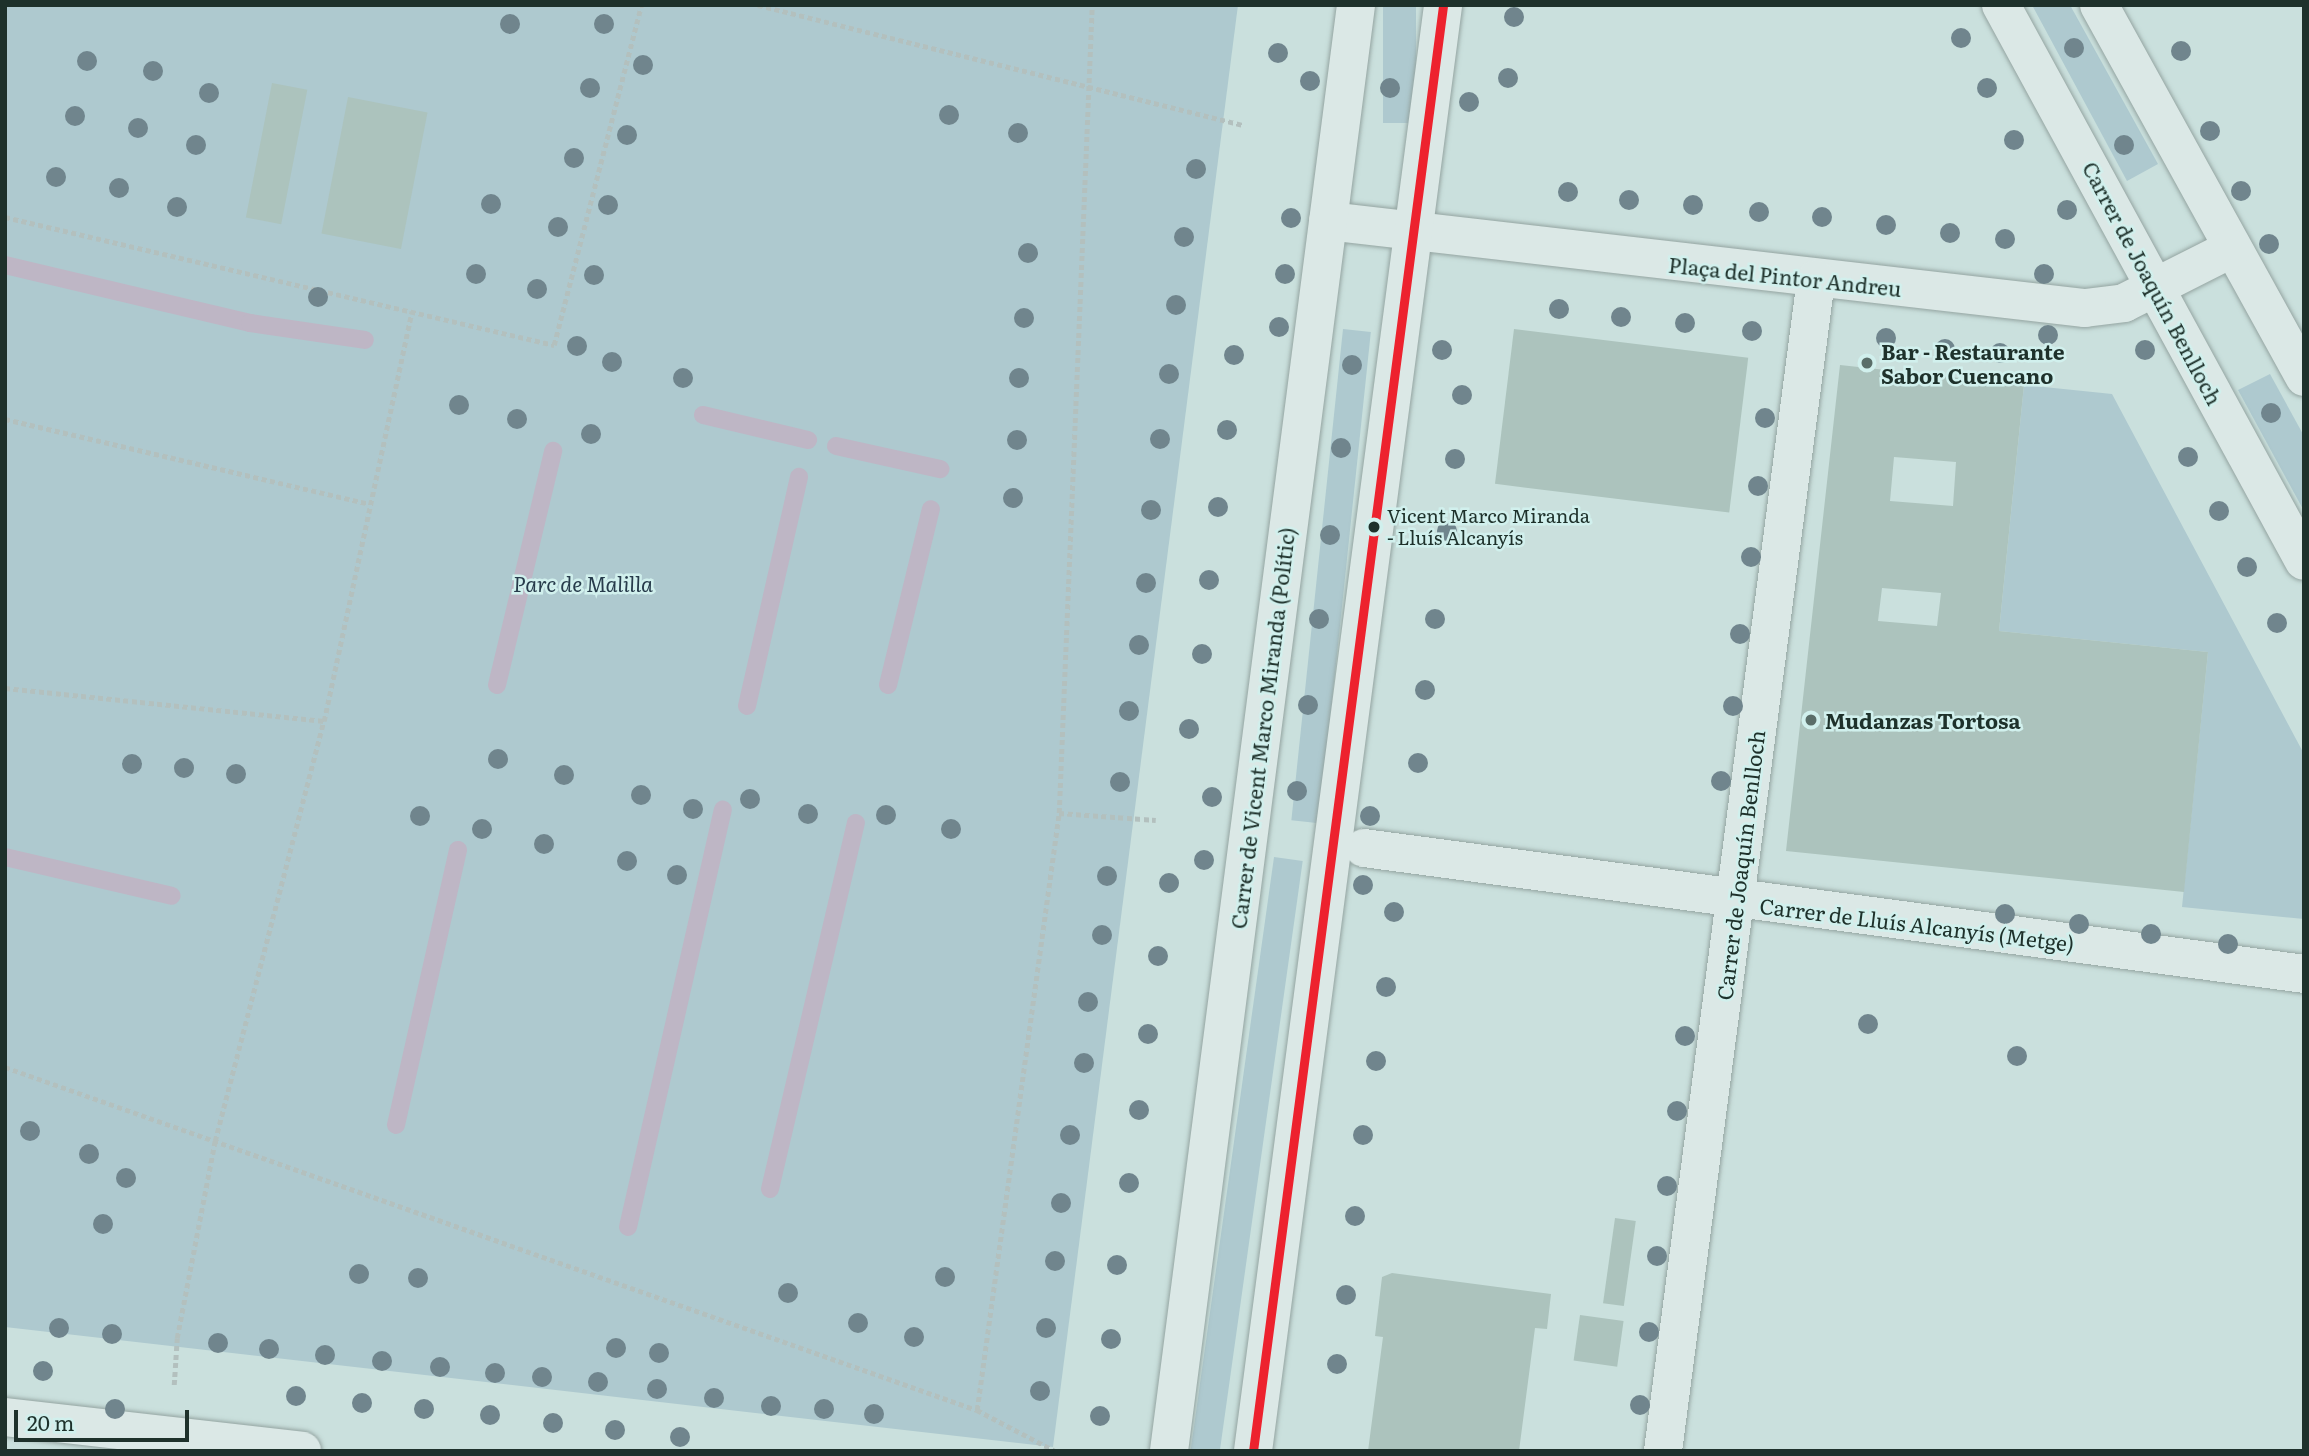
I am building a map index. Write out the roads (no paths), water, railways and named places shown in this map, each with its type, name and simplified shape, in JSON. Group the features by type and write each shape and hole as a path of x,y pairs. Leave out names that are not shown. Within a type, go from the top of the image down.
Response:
{"street":[{"name":"Carrer de Vicent Marco Miranda (Polític)","path":"1169,1451 1356,5"},
{"path":"1253,1451 1443,5"},
{"name":"Carrer de Joaquín Benlloch","path":"2001,5 2158,288 2304,561"},
{"path":"2099,5 2231,250 2304,377"},
{"name":"Plaça del Pintor Andreu","path":"1328,221 1414,233 2085,308 2124,303 2231,250"},
{"name":"Carrer de Joaquín Benlloch","path":"1663,1451 1816,279"},
{"name":"Carrer de Lluís Alcanyís (Metge)","path":"1364,848 1735,901 2304,974"},
{"path":"5,1417 302,1451"}],"waterway":[{"path":"5,265 250,323 365,340"},
{"path":"703,415 808,440"},
{"path":"836,446 940,469"},
{"path":"497,685 553,451"},
{"path":"747,706 799,477"},
{"path":"888,685 931,509"},
{"path":"628,1227 723,810"},
{"path":"770,1189 856,823"},
{"path":"396,1125 458,850"},
{"path":"5,857 172,896"}],"place":[{"name":"Bar - Restaurante Sabor Cuencano","path":"1867,363"},
{"name":"Vicent Marco Miranda - Lluís Alcanyís","path":"1374,527"},
{"name":"Mudanzas Tortosa","path":"1811,720"}],"park label":[{"name":"Parc de Malilla","path":"583,583"}]}
